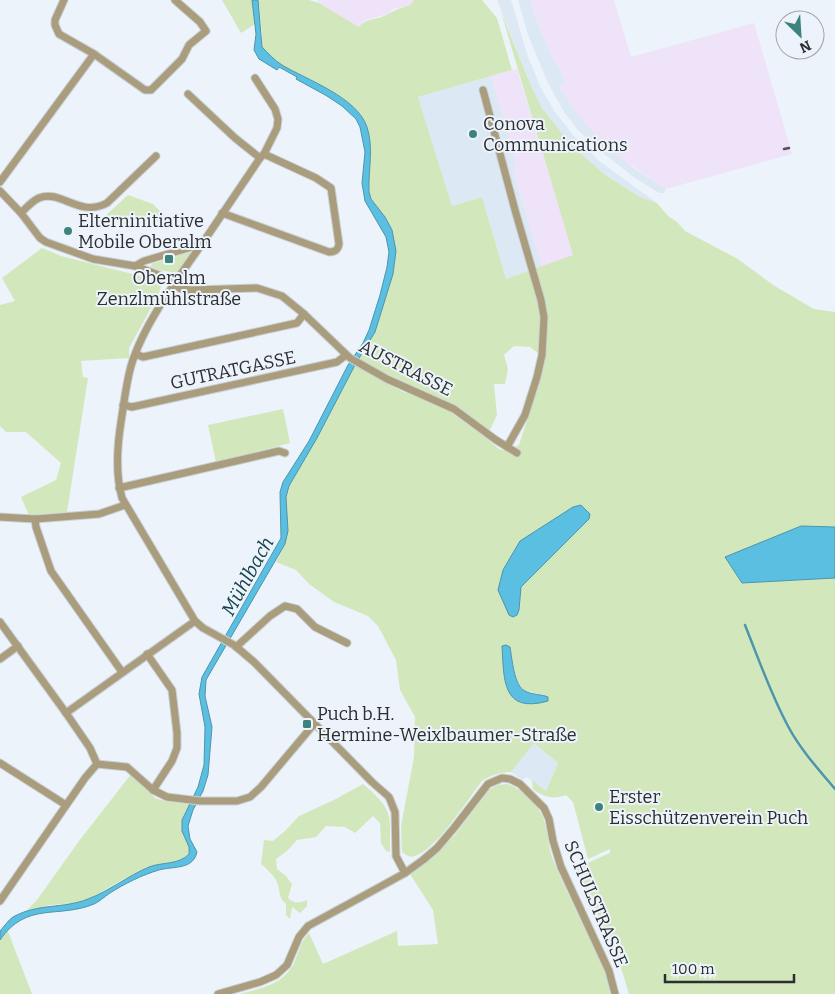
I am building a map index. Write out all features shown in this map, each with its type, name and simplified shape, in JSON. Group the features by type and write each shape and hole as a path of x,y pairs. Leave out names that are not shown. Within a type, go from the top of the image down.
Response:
{"street":[{"path":"64,0 55,20 56,30 59,34 94,54 145,90 150,90 182,59 189,45 206,31 200,22 175,0"},
{"path":"0,182 94,54"},
{"path":"255,78 275,109 278,119 277,128 262,156 173,285 136,354 131,366 117,446 119,488 125,505 195,621 203,628 235,646 254,662 372,782 390,797 395,812 396,856 405,873"},
{"path":"483,90 541,300 544,317 542,354 537,377 525,414 507,447"},
{"path":"188,94 235,138 262,156 316,178 332,188 338,249 334,252 328,252 222,213"},
{"path":"21,213 40,198 52,197 85,208 98,208 107,202 156,156"},
{"name":"AUSTRASSE","path":"0,191 21,213 40,238 46,242 93,259 135,266 159,275 181,289 257,288 282,296 304,314 348,357 388,379 454,409 517,453"},
{"path":"135,266 144,261 202,244"},
{"path":"136,354 142,357 290,325 297,323 304,314"},
{"name":"GUTRATGASSE","path":"123,406 132,407 337,362 348,357"},
{"path":"119,488 279,451 285,453"},
{"path":"0,517 36,519 99,514 125,505"},
{"path":"36,519 36,527 51,571 122,672"},
{"path":"235,646 270,616 285,606 297,609 315,626 347,643"},
{"path":"66,713 195,621"},
{"path":"0,622 90,748 97,764"},
{"path":"0,659 18,646"},
{"path":"148,654 172,690 177,733 177,748 172,761 153,790"},
{"path":"97,764 127,767 153,790 167,797 200,801 237,801 250,797 261,787 314,724"},
{"path":"0,763 66,805"},
{"path":"0,901 66,805 97,764"},
{"name":"SCHULSTRASSE","path":"218,994 276,976 286,965 298,938 308,926 405,873 437,848 488,784 502,778 510,779 520,784 544,808 549,819 552,841 561,867 609,971 615,994"}],"shaded area":[{"path":"318,0 414,0 410,5 393,9 388,14 365,20 359,27 319,3"},
{"path":"497,0 511,0 528,57 541,88 555,112 574,136 598,160 657,203 640,197 604,174 570,144 555,127 542,108 532,88"},
{"path":"518,0 531,0 535,17 549,50 566,82 559,87 595,135 632,167 666,189 664,193 659,193 635,178 598,149 577,129 564,112 548,83 528,35"},
{"path":"531,0 614,0 631,57 754,23 792,154 666,189 619,157 595,135 578,115 559,87 566,82 549,50 535,17"},
{"path":"517,69 574,256 542,267 513,169 516,162 491,76"},
{"path":"491,76 516,162 513,170 542,267 506,279 482,197 452,206 418,97"},
{"path":"534,743 558,763 546,791 527,777 522,780 511,772"}],"green space":[{"path":"222,0 252,0 255,24 241,33"},
{"path":"258,0 309,0 319,3 359,27 366,21 410,5 414,0 482,0 497,18 512,70 418,97 452,206 482,197 506,279 573,255 501,12 542,108 570,144 604,174 640,197 657,203 685,231 738,259 773,285 814,309 835,312 835,527 801,526 742,583 835,578 835,994 629,994 618,958 577,869 610,853 610,849 588,859 573,802 566,795 549,797 533,789 532,780 546,791 558,763 534,743 511,772 496,774 482,781 442,834 423,852 411,857 402,852 401,826 414,757 415,717 400,690 396,660 378,626 368,616 334,602 309,584 296,570 276,562 285,544 286,497 289,486 317,438 355,365 405,393 408,391 449,411 499,449 506,451 519,445 532,405 543,357 530,347 514,346 504,355 508,369 505,384 494,384 497,415 490,430 451,405 358,360 369,344 393,274 385,217 371,199 369,192 370,143 367,127 362,116 342,98 274,59 262,47","holes":["590,514 589,519 521,587 519,610 520,541","510,647 516,676 524,691 545,695 513,698"]},
{"path":"128,195 153,204 165,216 161,221 136,228 104,217"},
{"path":"42,248 61,256 156,280 161,287 129,348 129,358 81,361 83,377 88,378 67,512 29,515 21,497 56,480 61,463 26,432 6,432 0,426 0,305 15,301 2,278"},
{"path":"188,252 192,254 177,273 158,270 150,266 153,263"},
{"path":"283,409 290,443 216,462 208,425"},
{"path":"132,773 155,798 189,804 182,820 189,848 186,856 181,860 124,879 89,899 77,903 50,905 24,913 37,900 79,841"},
{"path":"363,784 380,800 388,814 390,821 390,852 386,851 381,843 380,823 373,816 355,833 345,827 326,826 316,837 297,840 276,859 277,869 292,884 288,898 297,902 307,900 307,906 300,913 292,907 290,919 286,915 286,904 281,897 277,882 261,864 264,840 273,841 299,816"},
{"path":"507,784 517,788 526,795 541,813 552,857 606,975 610,994 239,994 268,986 286,974 294,964 303,941 309,933 323,964 397,931 398,946 438,944 433,910 410,874 431,859 455,835 488,790 498,785"},
{"path":"7,929 32,994 0,994 0,940"}],"water":[{"path":"252,0 258,0 262,47 282,65 342,98 362,116 367,127 370,143 369,192 371,199 392,230 396,251 393,274 375,332 289,486 286,497 288,531 285,544 206,680 205,696 212,727 208,775 188,826 190,839 197,852 195,858 187,865 146,874 115,890 94,904 81,908 32,915 10,928 0,940 0,931 11,918 32,910 88,899 149,867 175,862 189,854 189,847 182,831 182,820 198,787 204,765 205,727 199,694 202,677 281,538 280,492 283,482 309,441 348,365 363,343 380,295 389,252 386,237 365,201 362,183 365,152 360,127 356,119 342,106 296,79 297,77 279,67 277,70 259,59 254,50 256,34"},
{"path":"581,505 590,514 589,519 521,587 517,615 513,617 509,615 498,590 503,570 520,541 573,507"},
{"path":"801,526 835,527 835,578 742,583 725,557"},
{"path":"502,646 510,647 514,671 521,688 528,692 548,697 548,701 533,704 522,703 508,691 505,682"}],"waterway":[{"path":"745,625 771,690 789,728 805,752 835,789"}],"railway":[{"path":"784,149 789,148"}],"place":[{"name":"Conova Communications","path":"473,134"},
{"name":"Elterninitiative Mobile Oberalm","path":"68,231"},
{"name":"Oberalm Zenzlmühlstraße","path":"169,259"},
{"name":"Puch b.H. Hermine-Weixlbaumer-Straße","path":"307,724"},
{"name":"Erster Eisschützenverein Puch","path":"599,807"}],"water label":[{"name":"Mühlbach","path":"247,576"}]}
